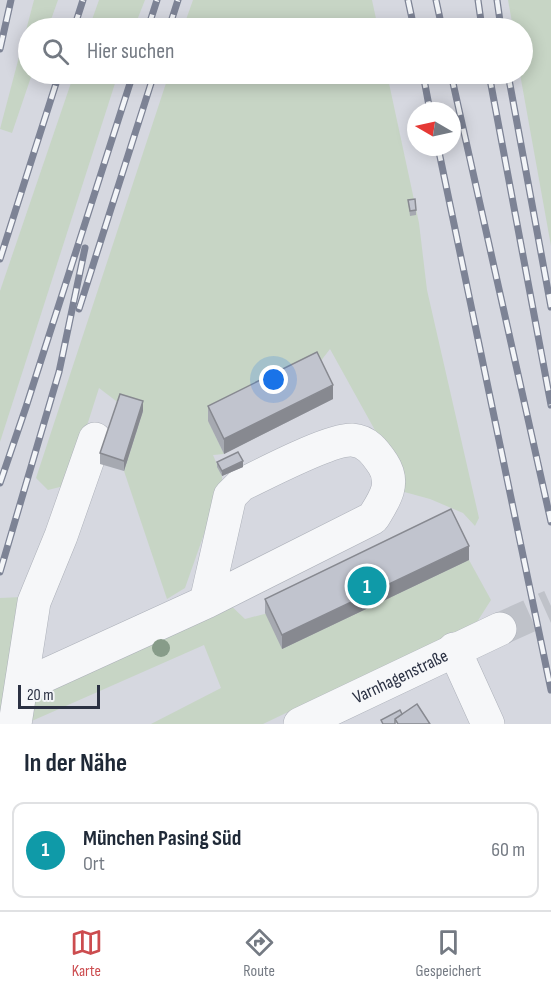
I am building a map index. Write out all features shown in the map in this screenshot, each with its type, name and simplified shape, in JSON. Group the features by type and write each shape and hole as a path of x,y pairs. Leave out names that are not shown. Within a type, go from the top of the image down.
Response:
{"lane":[{"path":"15,724 34,602 96,439"},
{"path":"22,686 206,602 372,518 389,492 386,469 372,447 353,440 335,442 241,485 230,496 206,602"},
{"name":"Varnhagenstraße","path":"300,724 500,629"},
{"path":"454,649 489,724"}],"shaded area":[{"path":"0,0 551,0 551,724 0,724"}],"green space":[{"path":"34,0 58,0 52,18 29,18"},
{"path":"99,0 145,0 138,18 93,18"},
{"path":"193,0 372,0 376,18 187,18"},
{"path":"508,0 551,0 551,246 522,84 533,84 533,18 511,18"},
{"path":"18,61 18,84 29,84 12,133 0,129"},
{"path":"71,84 115,84 0,442 0,291"},
{"path":"166,84 389,84 419,223 427,290 479,518 475,526 463,513 430,499 397,490 392,461 330,349 317,366 208,420 224,454 213,455 222,476 222,483 185,588 167,599 124,471 143,411 120,404 99,388 68,485 48,490 36,478"},
{"path":"469,560 491,600 477,622 263,724 151,724 221,688 204,645 25,724 29,703 48,685 225,600 245,619"},
{"path":"22,597 0,724 0,598"}],"building":[{"path":"415,199 416,210 410,211 408,200"},
{"path":"317,352 333,385 224,439 208,406"},
{"path":"120,394 143,401 124,461 100,453"},
{"path":"238,452 243,461 222,471 217,462"},
{"path":"451,509 469,546 282,635 265,599"},
{"path":"417,704 430,724 398,724 395,719"},
{"path":"400,710 402,714 395,719 395,724 383,724 381,720"}],"tunnel":[{"path":"500,629 551,606"}],"railway":[{"path":"0,49 11,0"},
{"path":"77,18 83,0"},
{"path":"151,18 157,0"},
{"path":"172,18 178,0"},
{"path":"408,0 412,18"},
{"path":"436,0 440,18"},
{"path":"478,0 481,18"},
{"path":"497,0 500,18"},
{"path":"0,259 56,84"},
{"path":"0,483 130,84"},
{"path":"79,309 151,84"},
{"path":"425,84 428,102"},
{"path":"453,84 551,522"},
{"path":"491,84 551,405"},
{"path":"510,84 551,307"},
{"path":"440,156 551,690"},
{"path":"0,572 59,372 85,248"}],"place":[{"name":"München Pasing Süd","path":"367,586"}]}
